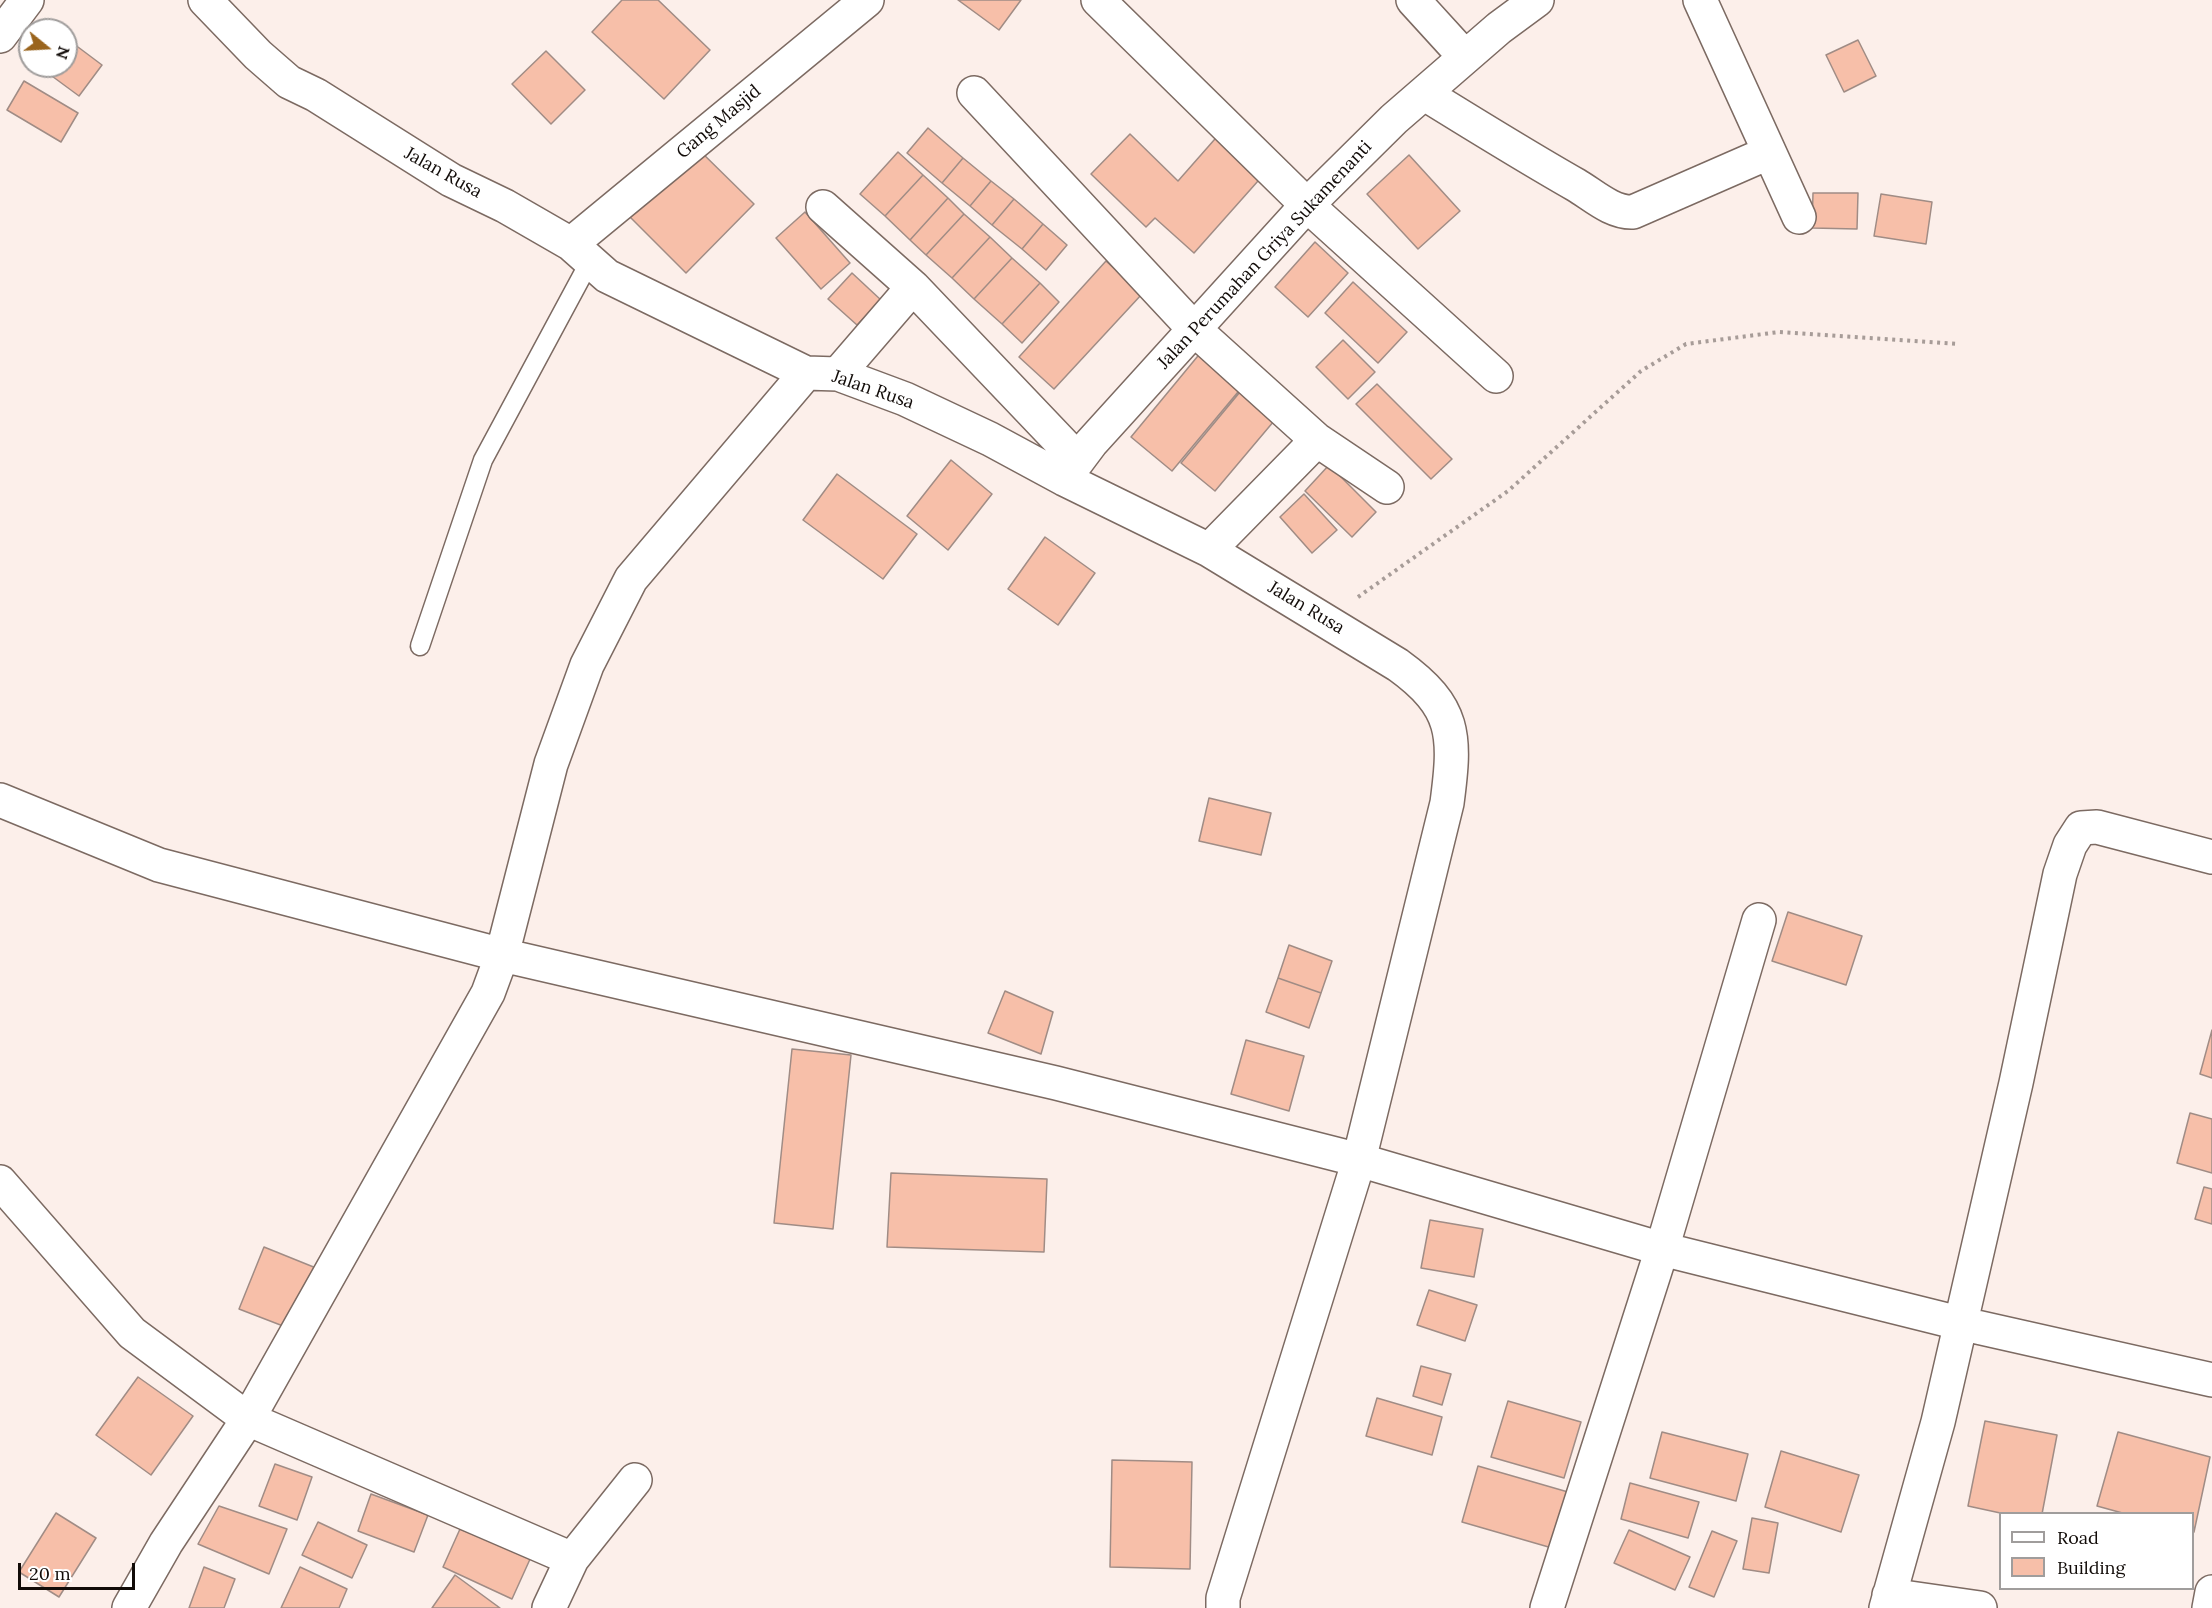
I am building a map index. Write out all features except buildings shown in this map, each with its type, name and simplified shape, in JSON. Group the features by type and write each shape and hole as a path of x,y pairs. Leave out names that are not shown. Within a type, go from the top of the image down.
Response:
{"street":[{"path":"0,36 27,0"},
{"name":"Jalan Rusa","path":"205,0 258,55 289,82 316,95 441,174 581,253 607,276 806,372 838,374 916,404 990,439 1070,469 1326,619 1418,679 1442,707 1449,724 1453,747 1447,803 1359,1160"},
{"name":"Gang Masjid","path":"581,253 867,0"},
{"path":"1098,0 1307,205 1496,376"},
{"path":"1413,0 1465,57"},
{"name":"Jalan Perumahan Griya Sukamenanti","path":"1070,469 1307,205 1394,120 1465,57 1538,0"},
{"path":"1700,0 1799,217"},
{"path":"974,93 1194,329 1317,440 1387,487"},
{"path":"1425,94 1610,207 1626,212 1633,212 1768,153"},
{"path":"823,207 913,287 1070,469"},
{"path":"838,374 913,287"},
{"path":"129,1608 166,1543 248,1419 488,993 502,954 551,765 587,665 631,579 806,372"},
{"path":"1209,550 1317,440"},
{"path":"0,800 159,865 502,954 1056,1083 1359,1160 1662,1249 1959,1323 2212,1380"},
{"path":"1980,1608 1887,1602 1938,1422 2016,1083 2060,874 2070,845 2081,828 2097,826 2212,857"},
{"path":"1547,1608 1662,1249 1759,920"},
{"path":"1223,1608 1223,1598 1359,1160"},
{"path":"0,1182 132,1333 248,1419 572,1559"},
{"path":"549,1608 572,1559 635,1480"},
{"path":"2210,1608 2212,1592"}],"lane":[{"path":"420,646 483,460 581,253"}],"path":[{"path":"1326,619 1508,492 1641,371 1686,344 1779,332 1959,344"}]}
